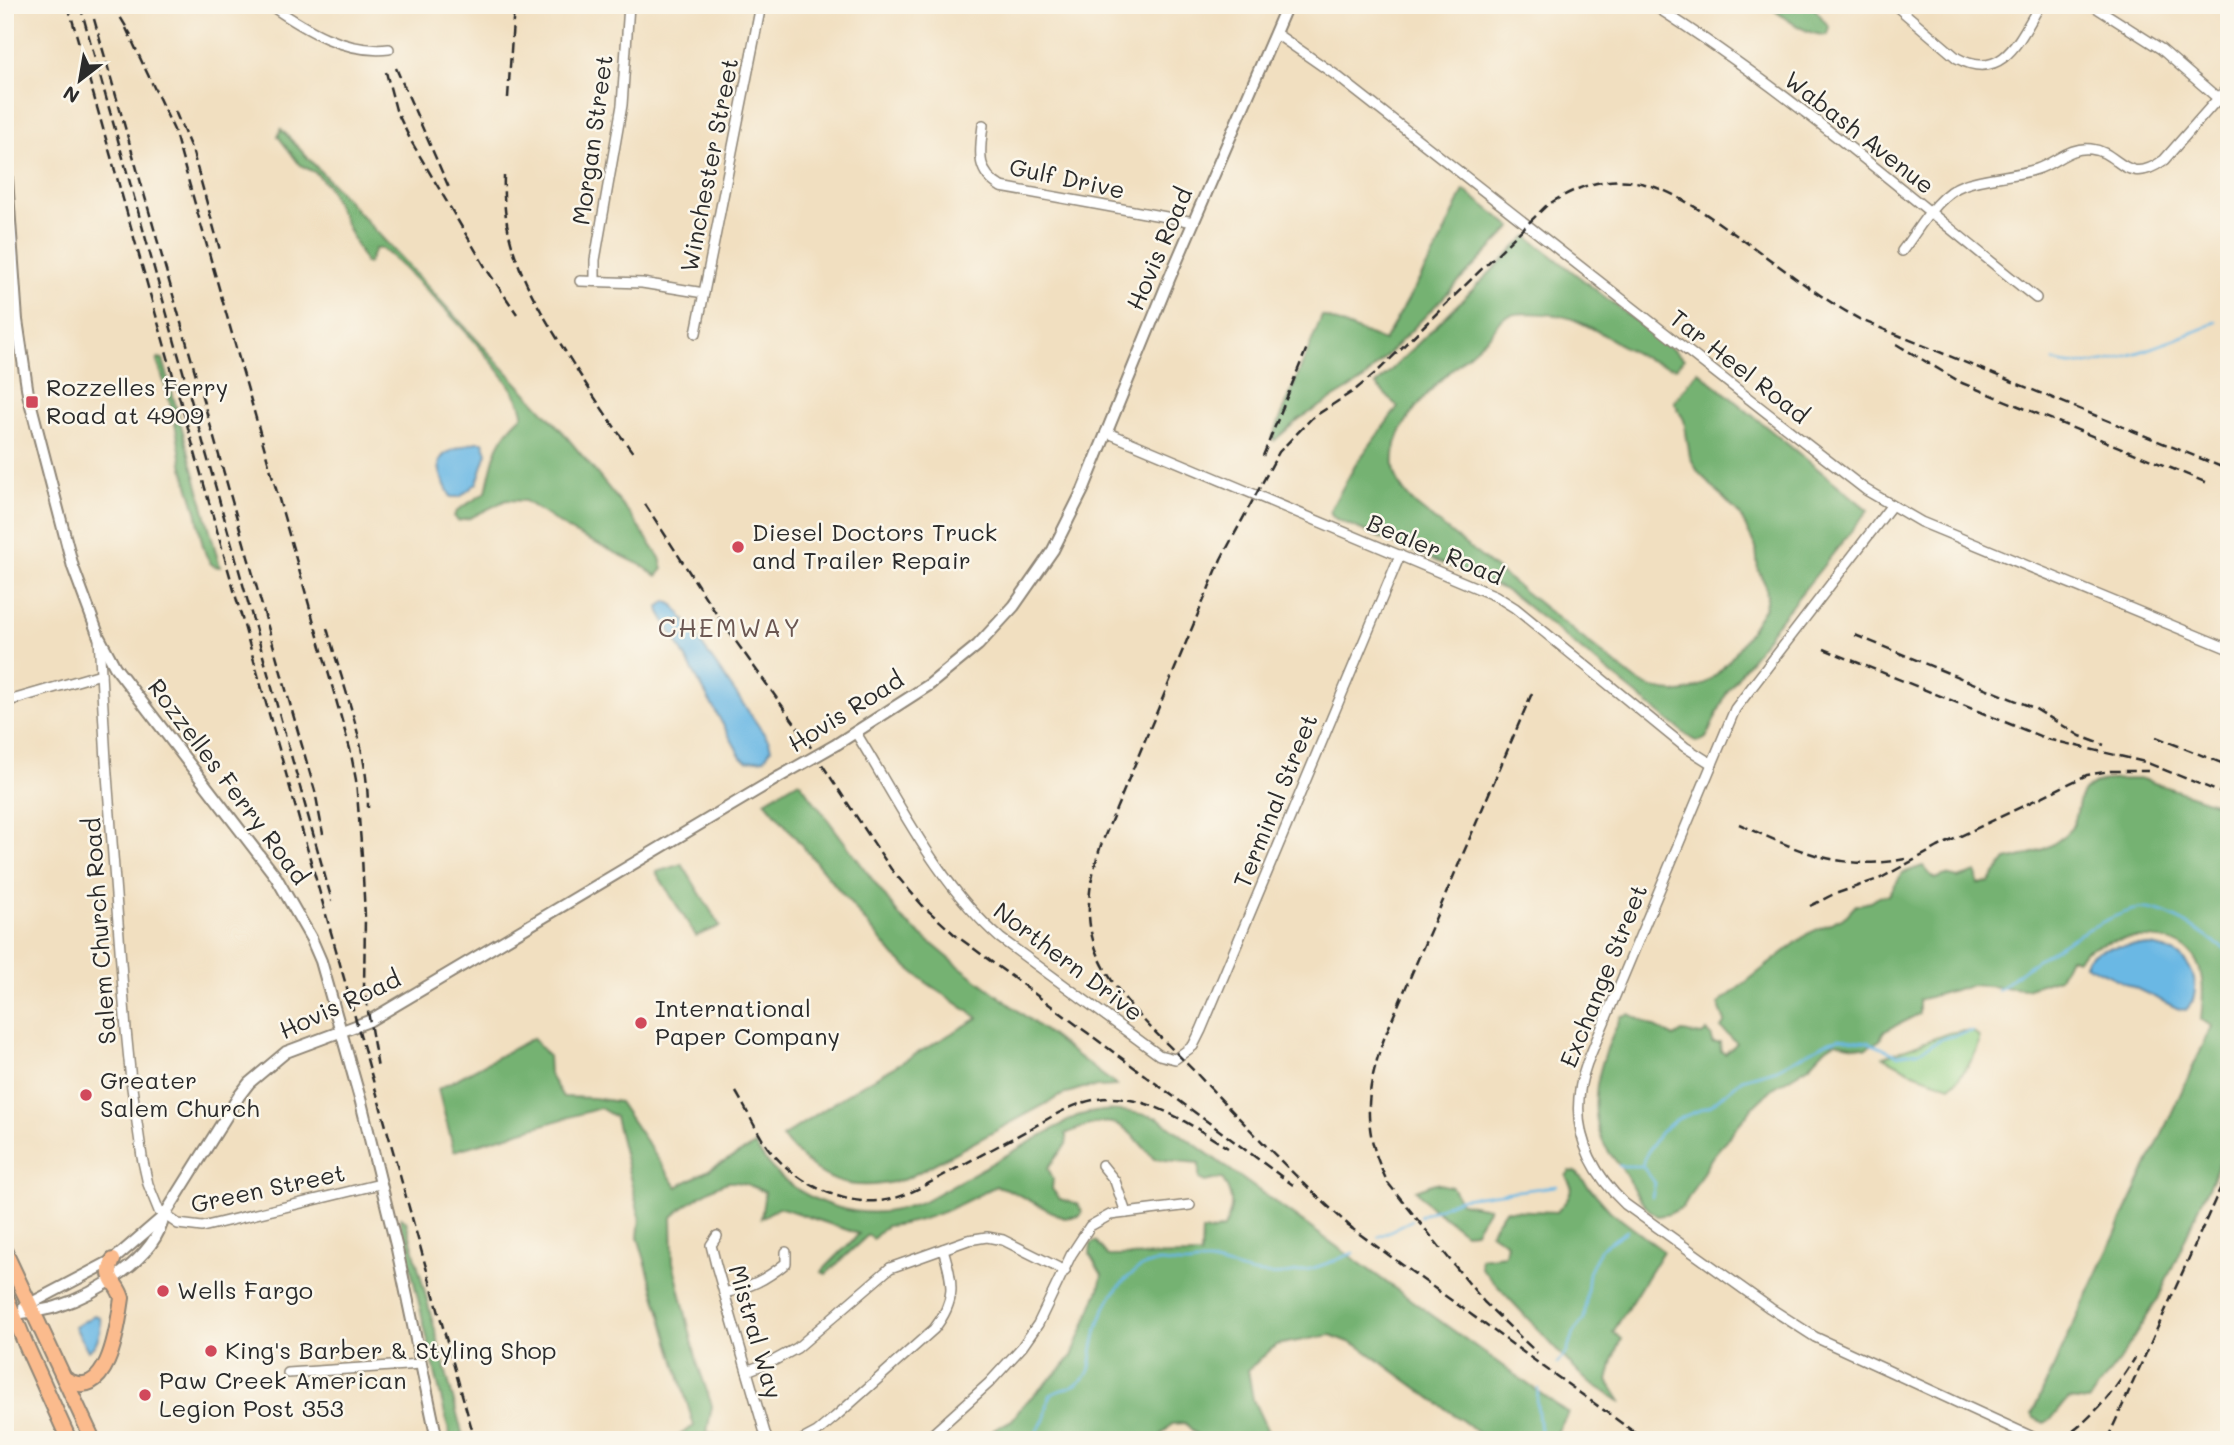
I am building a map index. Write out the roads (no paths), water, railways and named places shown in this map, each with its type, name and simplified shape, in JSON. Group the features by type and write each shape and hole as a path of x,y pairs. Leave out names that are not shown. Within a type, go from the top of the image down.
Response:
{"highway":[{"path":"5,1252 93,1440"},
{"path":"64,1378 78,1385 88,1384 95,1380 105,1367 122,1298 109,1272 113,1260"},
{"path":"5,1294 10,1316 69,1440"}],"street":[{"path":"270,5 298,23 339,43 365,50 385,50"},
{"name":"Morgan Street","path":"595,281 595,260 622,105 629,5"},
{"name":"Winchester Street","path":"696,332 761,5"},
{"name":"Hovis Road","path":"31,1308 69,1302 111,1279 145,1250 249,1083 286,1052 369,1021 407,999 856,733 954,666 985,638 1035,579 1069,520 1287,5"},
{"name":"Wabash Avenue","path":"1653,5 1710,42 1791,102 2036,298"},
{"path":"1901,7 1957,58 1981,66 1993,64 2008,56 2040,5"},
{"path":"2092,5 2161,49 2229,108"},
{"name":"Tar Heel Road","path":"1275,33 1337,76 1808,445 1891,506 1920,522 2229,649"},
{"path":"1902,251 1950,191 1962,185 2040,168 2077,149 2101,151 2132,170 2152,167 2164,160 2229,86"},
{"name":"Gulf Drive","path":"984,125 981,164 987,176 1001,187 1194,222"},
{"name":"Rozzelles Ferry Road","path":"5,150 17,320 28,394 73,566 99,637 116,667 233,820 292,902 312,938 361,1102 397,1250 437,1440"},
{"path":"580,281 642,283 704,293"},
{"name":"Bealer Road","path":"1106,432 1504,600 1685,747 1712,764"},
{"name":"Exchange Street","path":"1891,506 1746,692 1731,718 1582,1077 1580,1127 1591,1161 1612,1191 1625,1204 1806,1331 1841,1350 2039,1440"},
{"name":"Terminal Street","path":"1181,1057 1193,1046 1201,1030 1400,555"},
{"name":"Salem Church Road","path":"99,637 131,1081 148,1184 156,1206 164,1216"},
{"path":"5,702 101,674"},
{"name":"Northern Drive","path":"856,733 941,873 981,922 1159,1055 1170,1059 1181,1057"},
{"path":"1102,1166 1115,1181 1126,1213"},
{"name":"Green Street","path":"164,1216 178,1224 202,1227 380,1184"},
{"path":"926,1440 989,1383 1022,1347 1038,1324 1077,1243 1090,1226 1110,1215 1190,1205"},
{"name":"Hovis Road","path":"10,1316 31,1308 113,1260 164,1216"},
{"name":"Mistral Way","path":"717,1236 711,1245 767,1440"},
{"path":"747,1371 797,1348 890,1268 968,1240 987,1237 1003,1240 1065,1271"},
{"path":"802,1440 835,1417 934,1329 943,1317 949,1304 952,1280 943,1249"},
{"path":"724,1293 747,1288 767,1278 786,1263 786,1252"},
{"path":"288,1373 421,1364"}],"water":[{"path":"483,442 487,453 477,483 460,497 451,497 440,473 441,459 453,450"},
{"path":"666,601 674,605 769,741 771,749 764,759 747,761 741,757 660,612 659,607"},
{"path":"2141,945 2176,954 2189,966 2195,992 2186,1010 2085,964 2094,953 2101,950"},
{"path":"94,1315 100,1317 100,1331 97,1341 88,1351 75,1327"}],"waterway":[{"path":"2054,361 2070,364 2108,361 2169,341 2216,321"},
{"path":"1997,990 2069,940 2105,921 2137,909 2148,909 2170,916 2229,952"},
{"path":"1642,1166 1658,1135 1675,1120 1710,1106 1742,1079 1777,1069 1829,1041 1840,1038 1868,1042 1897,1055 1918,1052 1944,1038 1973,1031"},
{"path":"1619,1166 1642,1166"},
{"path":"1642,1166 1655,1183 1652,1197"},
{"path":"1420,1216 1462,1198 1557,1186"},
{"path":"1378,1237 1412,1220"},
{"path":"1557,1364 1567,1352 1573,1333 1584,1319 1589,1273 1601,1248 1627,1231"},
{"path":"1032,1440 1045,1418 1049,1396 1075,1385 1088,1373 1099,1323 1117,1289 1146,1265 1160,1262 1209,1262 1254,1273 1285,1274 1319,1266 1353,1253"},
{"path":"1538,1389 1541,1440"}],"railway":[{"path":"68,5 475,1440"},
{"path":"80,5 332,901"},
{"path":"113,5 131,35"},
{"path":"508,98 514,5"},
{"path":"94,19 315,791 323,834"},
{"path":"126,28 174,130 350,749 356,780 362,856 364,989 378,1068"},
{"path":"396,68 450,190"},
{"path":"386,72 396,110 411,141 487,270 517,314"},
{"path":"175,111 193,153 220,250"},
{"path":"504,176 507,225 512,247 529,289 552,330 634,454"},
{"path":"1353,1229 1152,1029 1110,978 1100,960 1090,928 1089,904 1094,868 1101,845 1221,559 1279,452 1312,418 1355,390 1379,370 1546,206 1574,191 1599,183 1623,181 1646,184 1668,192 1712,218 1813,290 1861,320 2229,470"},
{"path":"1896,344 1962,383 2210,484"},
{"path":"1263,456 1308,345"},
{"path":"645,504 719,618 796,725 891,869 922,905 954,934 1293,1185"},
{"path":"327,628 359,740 368,808"},
{"path":"1855,635 2034,708 2080,736 2104,745"},
{"path":"1824,649 2047,739 2145,762 2229,796"},
{"path":"1532,693 1385,1036 1373,1074 1369,1110 1373,1145 1388,1183 1484,1302 1537,1353"},
{"path":"2156,737 2229,766"},
{"path":"1810,906 1832,895 1881,878 1938,847 2087,775 2110,771 2149,771"},
{"path":"1739,824 1819,856 1860,863 1905,859"},
{"path":"736,1092 768,1148 793,1173 825,1191 860,1201 877,1201 909,1193 1058,1113 1078,1104 1100,1099 1128,1100 1159,1108 1228,1148"},
{"path":"2107,1440 2229,1169"},
{"path":"1347,1225 1645,1440"},
{"path":"2061,1440 2083,1423 2102,1403 2135,1358"}],"place":[{"name":"Rozzelles Ferry Road at 4909","path":"32,402"},
{"name":"Diesel Doctors Truck and Trailer Repair","path":"738,547"},
{"name":"International Paper Company","path":"641,1023"},
{"name":"Greater Salem Church","path":"86,1095"},
{"name":"Wells Fargo","path":"163,1291"},
{"name":"King's Barber & Styling Shop","path":"211,1351"},
{"name":"Paw Creek American Legion Post 353","path":"145,1395"}],"district":[{"name":"CHEMWAY","path":"730,628"}]}
